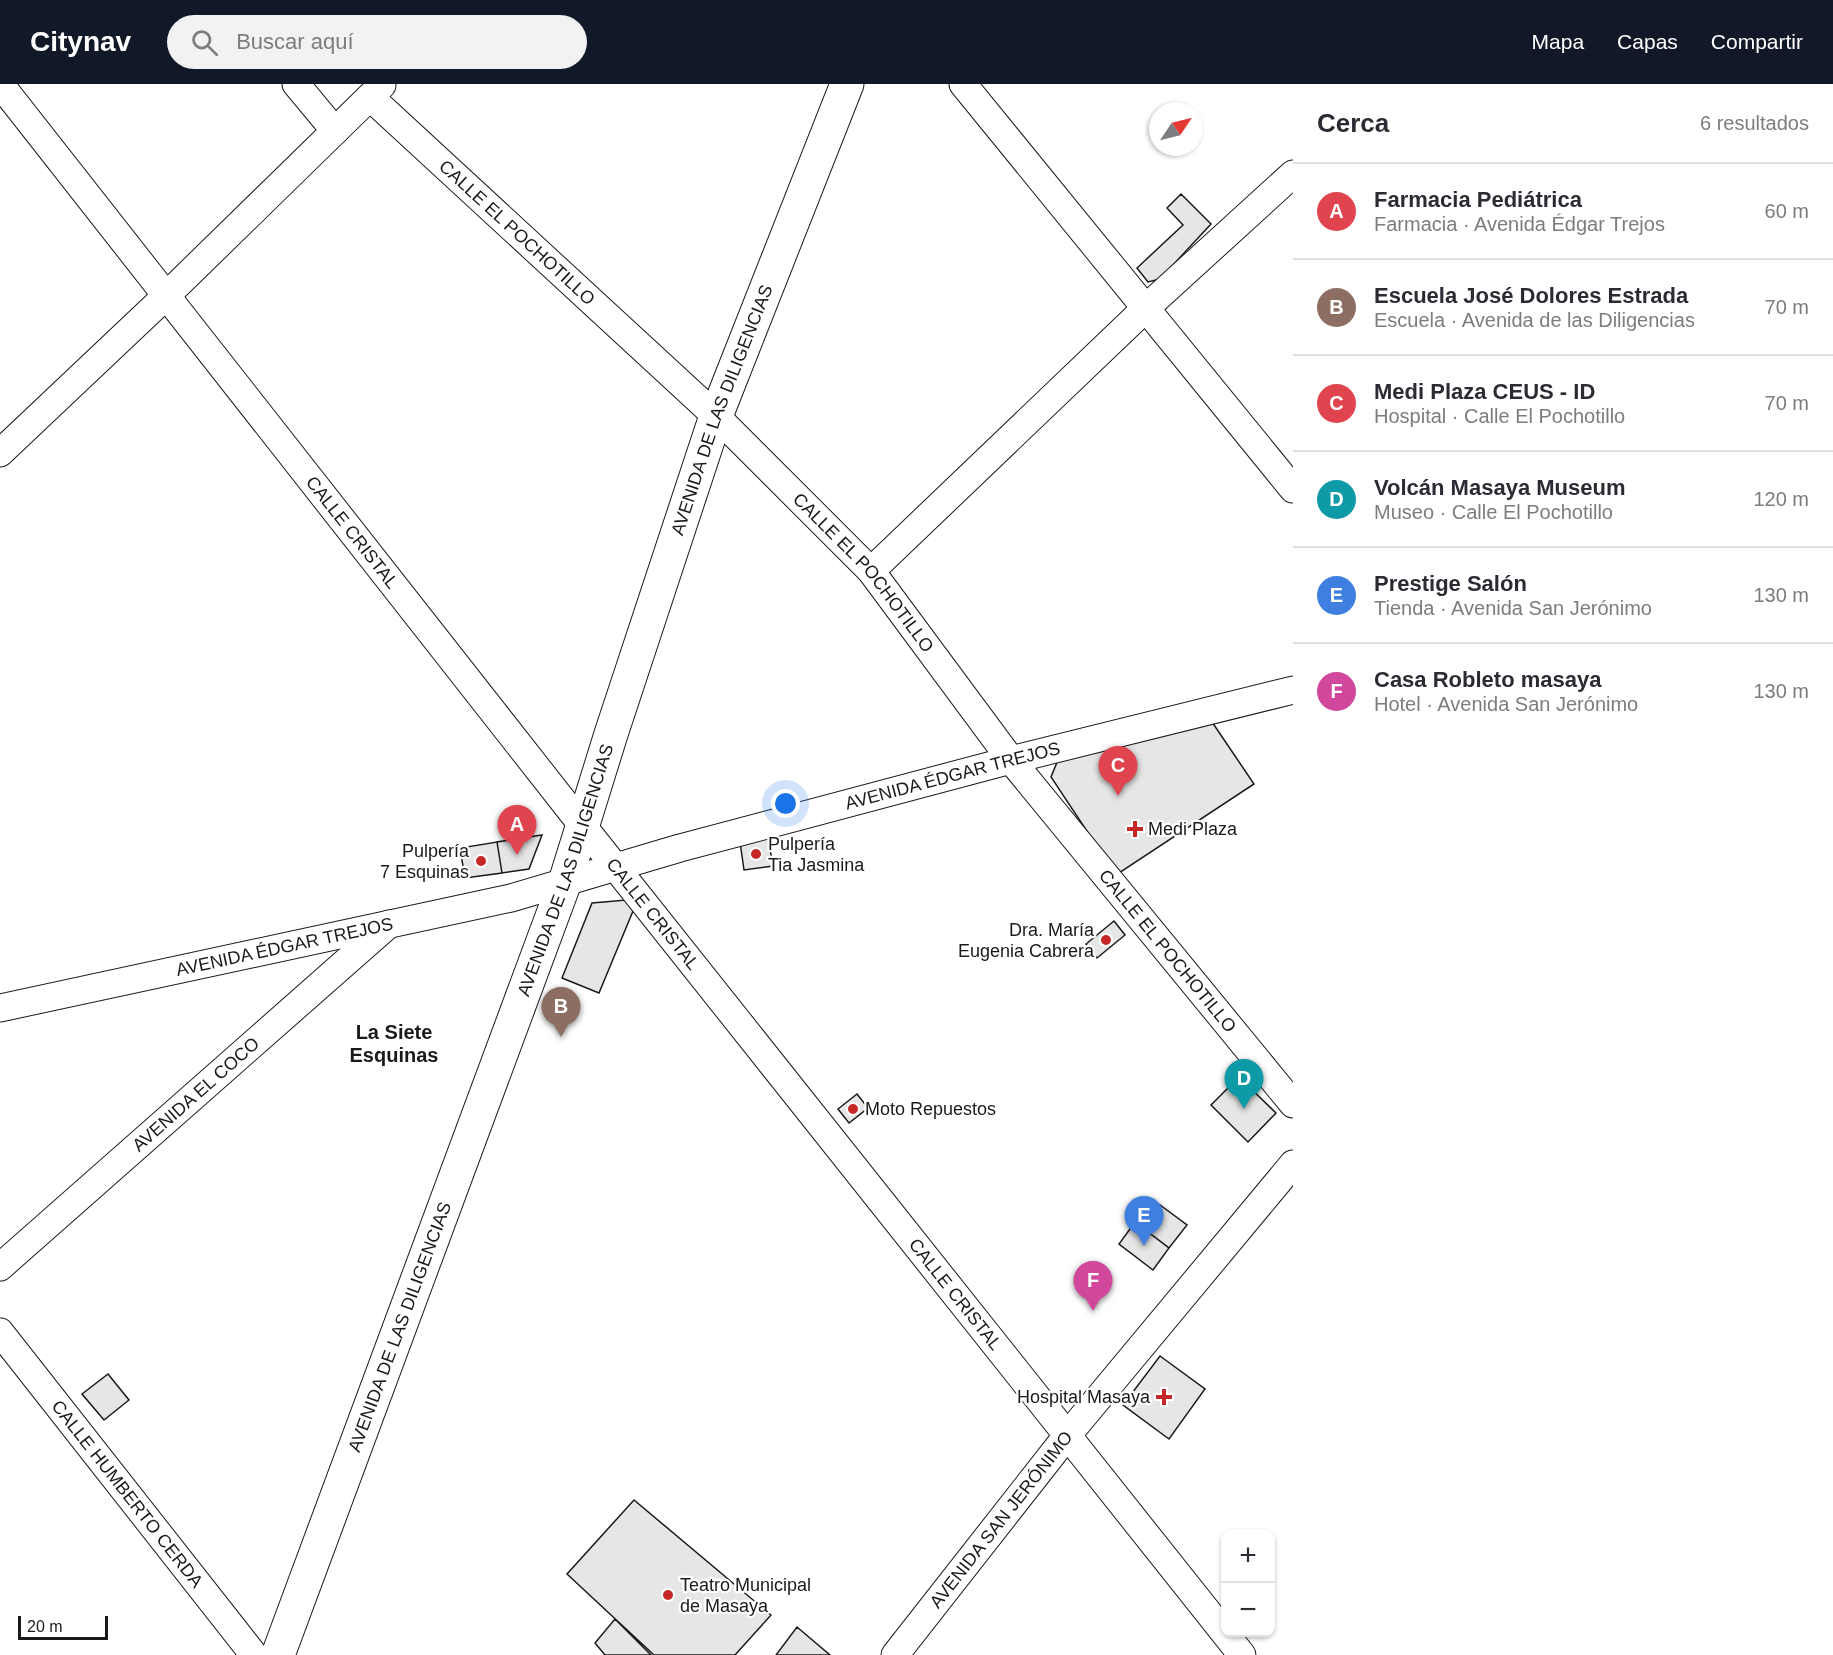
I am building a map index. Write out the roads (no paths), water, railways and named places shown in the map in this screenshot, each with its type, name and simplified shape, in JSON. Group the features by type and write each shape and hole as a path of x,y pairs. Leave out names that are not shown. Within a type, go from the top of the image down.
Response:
{"street":[{"name":"CALLE CRISTAL","path":"0,84 614,866 1066,1437 1242,1655"},
{"path":"296,84 335,131"},
{"name":"AVENIDA DE LAS DILIGENCIAS","path":"278,1655 566,879 716,417 847,84"},
{"path":"963,84 1293,489"},
{"path":"0,453 167,295 376,91"},
{"name":"CALLE EL POCHOTILLO","path":"376,91 716,417 871,571 1011,760 1293,1104"},
{"path":"871,571 1147,307 1293,174"},
{"name":"AVENIDA ÉDGAR TREJOS","path":"0,1008 511,898 566,879 1011,760 1293,690"},
{"name":"AVENIDA EL COCO","path":"0,1267 391,922"},
{"name":"AVENIDA SAN JERÓNIMO","path":"895,1655 1066,1437 1293,1164"},
{"name":"CALLE HUMBERTO CERDA","path":"0,1332 254,1655"}],"place":[{"name":"Medi Plaza CEUS - ID","path":"1118,796"},
{"name":"Medi Plaza","path":"1135,829"},
{"name":"Pulpería Tia Jasmina","path":"756,854"},
{"name":"Farmacia Pediátrica","path":"517,855"},
{"name":"Pulpería 7 Esquinas","path":"481,861"},
{"name":"Dra. María Eugenia Cabrera","path":"1106,940"},
{"name":"Escuela José Dolores Estrada","path":"561,1037"},
{"name":"Moto Repuestos","path":"853,1109"},
{"name":"Volcán Masaya Museum","path":"1244,1109"},
{"name":"Prestige Salón","path":"1144,1246"},
{"name":"Casa Robleto masaya","path":"1093,1311"},
{"name":"Hospital Masaya","path":"1164,1397"},
{"name":"Teatro Municipal de Masaya","path":"668,1595"}],"district":[{"name":"La Siete Esquinas","path":"394,1044"}]}
